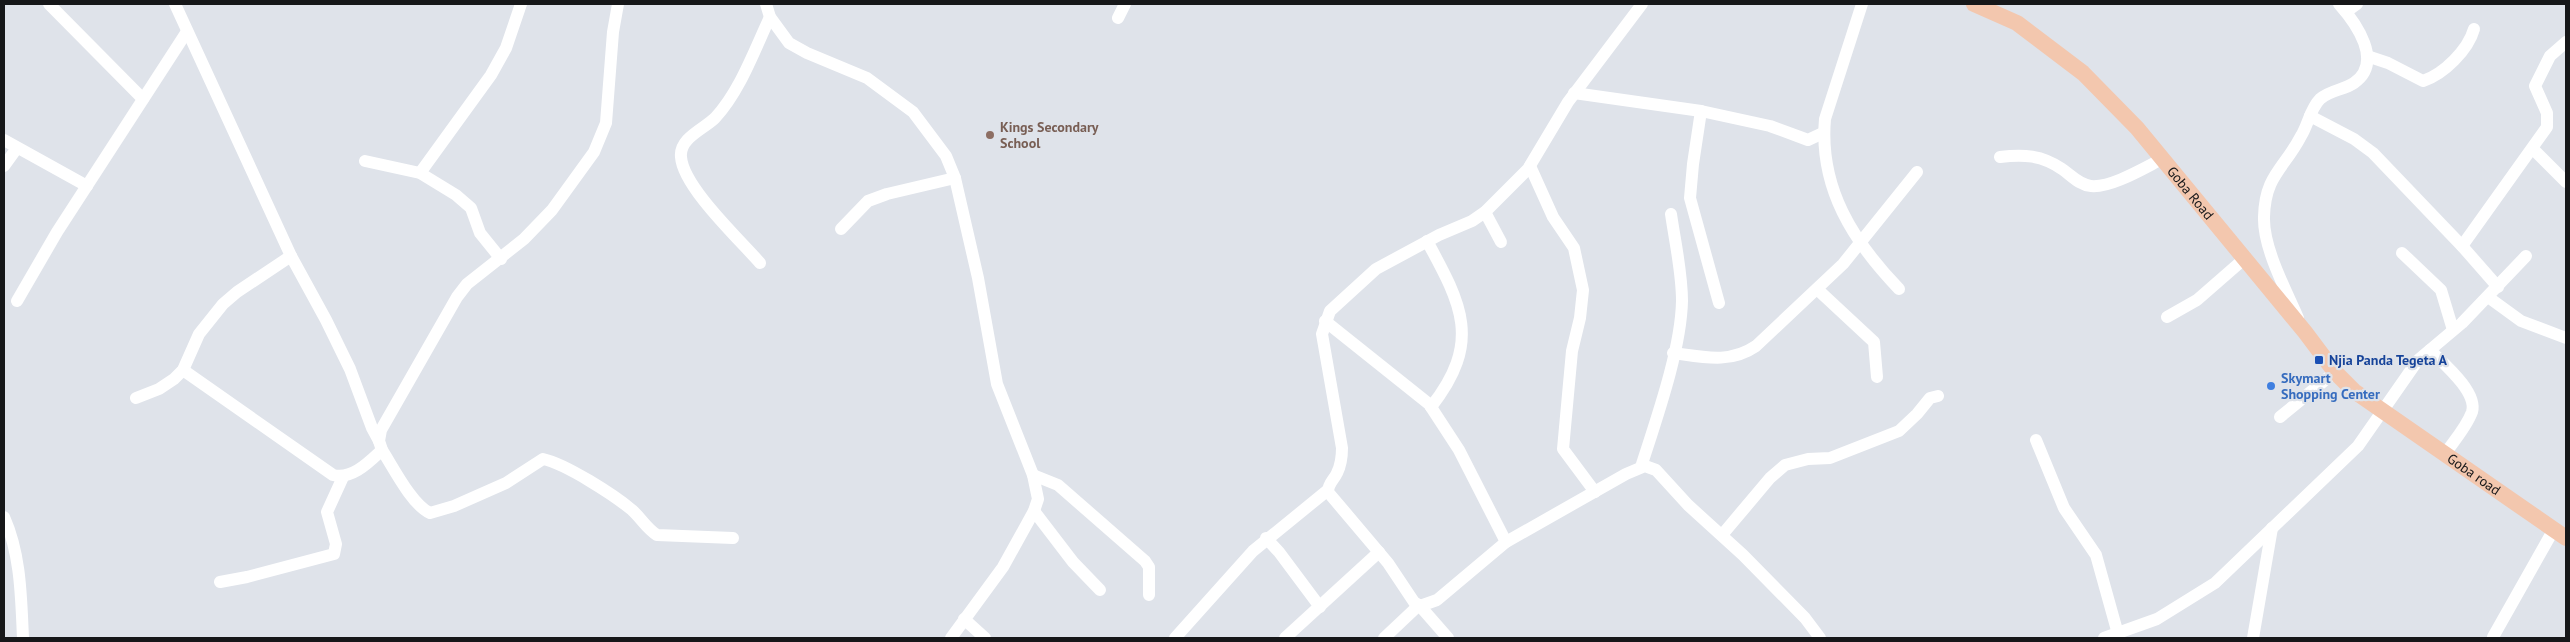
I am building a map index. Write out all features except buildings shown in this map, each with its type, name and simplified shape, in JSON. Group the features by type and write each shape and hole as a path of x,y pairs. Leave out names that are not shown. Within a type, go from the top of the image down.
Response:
{"main road":[{"name":"Goba Road","path":"1974,4 2017,23 2083,73 2137,128 2305,332 2335,372 2354,391 2380,412"},
{"name":"Goba road","path":"2380,412 2560,534"}],"street":[{"path":"50,4 144,99"},
{"path":"174,4 291,256 326,320 380,446 414,500 423,510 430,513 454,506 506,484 543,459 559,464 611,496 632,510 657,535 732,538"},
{"path":"420,173 491,75 506,48 521,4"},
{"path":"220,582 247,577 334,554 336,544 327,512 343,477 362,467 380,446 381,430 457,297 467,284 524,239 552,210 572,185 601,138 606,123 613,32 618,4"},
{"path":"766,4 770,18 784,38 796,48 867,78 914,112 946,156 955,178 978,278 997,384 1033,475 1038,499 1034,511 1003,567 951,638"},
{"path":"1118,18 1125,4"},
{"path":"1175,638 1266,538 1328,490 1338,470 1342,448 1322,334 1325,321 1333,307 1376,269 1427,241 1472,221 1485,212 1530,166 1574,93 1642,4"},
{"path":"1862,4 1831,96 1824,133 1830,181 1847,225 1860,244 1899,289"},
{"path":"2305,332 2270,249 2264,216 2272,177 2298,142 2310,116 2322,98 2351,85 2361,77 2367,56 2363,39 2342,8 2357,4"},
{"path":"760,263 709,206 688,176 681,154 685,142 713,120 728,101 770,18"},
{"path":"2367,56 2388,63 2423,81 2431,78 2457,56 2470,41 2474,29"},
{"path":"17,300 87,186 186,33"},
{"path":"2462,246 2547,128 2549,120 2535,89 2536,83 2550,56 2566,42"},
{"path":"1574,93 1702,111 1770,126 1802,139 1812,139 1824,133"},
{"path":"1702,111 1690,191 1719,303"},
{"path":"2310,116 2354,139 2372,153 2462,246 2498,287"},
{"path":"4,140 87,186"},
{"path":"4,166 17,148"},
{"path":"2533,149 2566,182"},
{"path":"2000,157 2027,155 2039,157 2060,168 2082,184 2092,186 2136,173 2162,159"},
{"path":"365,161 420,173 471,208 480,232 501,258"},
{"path":"1530,166 1554,217 1574,248 1581,277 1582,305 1572,351 1563,449 1595,492"},
{"path":"1673,353 1723,359 1740,355 1760,343 1817,289 1860,244 1917,172"},
{"path":"841,229 868,202 887,194 955,178"},
{"path":"1485,212 1501,242"},
{"path":"1641,467 1659,412 1673,353 1682,301 1671,214"},
{"path":"1427,241 1459,307 1463,326 1462,337 1449,383 1431,407"},
{"path":"2402,253 2441,290 2453,330"},
{"path":"136,398 159,389 183,370 199,334 223,304 237,292 291,256"},
{"path":"2104,638 2157,619 2206,590 2358,446 2418,360 2488,297 2526,256"},
{"path":"2167,317 2197,300 2244,258"},
{"path":"1817,289 1874,342 1877,377"},
{"path":"2488,297 2521,321 2566,338"},
{"path":"1325,321 1431,407 1459,450 1506,542"},
{"path":"2430,350 2457,378 2473,401 2472,412 2466,424 2444,455"},
{"path":"183,370 324,470 343,477"},
{"path":"2280,417 2335,372"},
{"path":"1722,535 1761,488 1785,465 1835,456 1899,431 1930,398 1938,396"},
{"path":"2036,440 2064,508 2096,555 2118,634"},
{"path":"1384,638 1419,606 1437,600 1506,542 1641,467 1647,466 1656,470 1688,505 1722,535 1805,618 1820,638"},
{"path":"1033,475 1058,485 1145,561 1149,567 1148,595"},
{"path":"1328,490 1379,552 1419,606 1448,638"},
{"path":"1034,511 1058,544 1100,590"},
{"path":"4,517 10,532 19,571 23,638"},
{"path":"2253,638 2272,528"},
{"path":"2493,637 2560,534"},
{"path":"1266,538 1289,564 1320,607"},
{"path":"1285,638 1379,552"},
{"path":"964,619 984,638"}],"place":[{"name":"Kings Secondary School","path":"990,135"},
{"name":"Njia Panda Tegeta A","path":"2319,360"},
{"name":"Skymart Shopping Center","path":"2271,386"}]}
